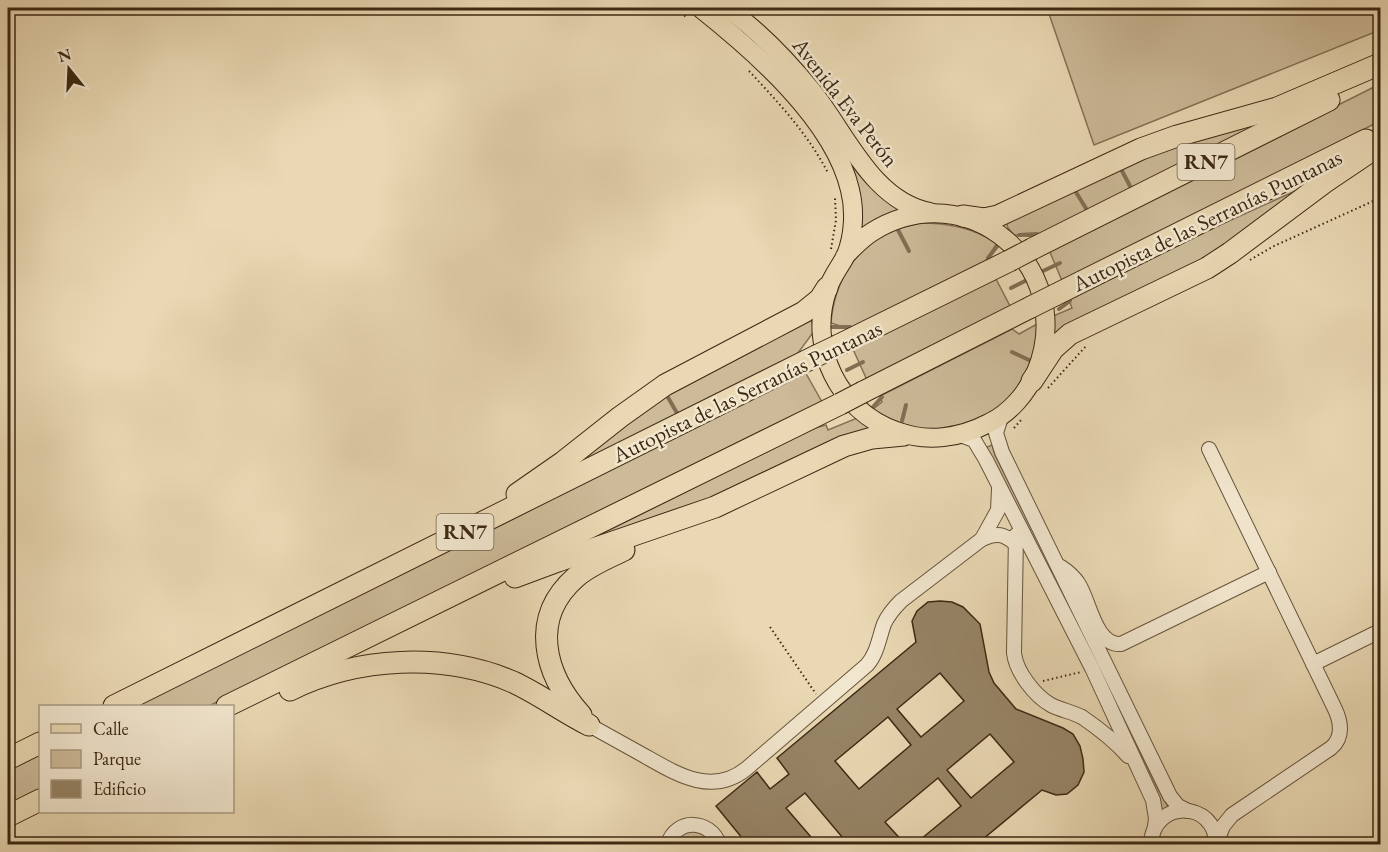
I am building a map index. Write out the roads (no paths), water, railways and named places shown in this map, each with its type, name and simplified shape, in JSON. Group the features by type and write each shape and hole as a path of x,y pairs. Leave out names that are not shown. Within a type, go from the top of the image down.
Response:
{"highway":[{"path":"963,216 984,219 999,216 1141,149 1177,136 1277,108 1380,64"},
{"name":"Autopista de las Serranías Puntanas","path":"116,705 1380,75"},
{"name":"Autopista de las Serranías Puntanas","path":"229,705 840,404 1380,133"},
{"path":"1039,386 1053,349 1070,334 1207,268 1380,145"},
{"path":"298,616 366,575 482,516 563,462 620,417 665,386 795,318 813,305 827,288"},
{"path":"589,725 569,701 551,669 546,640 554,607 569,584 585,571 688,518 844,446 872,438 904,435"},
{"path":"335,652 416,622 527,572 688,518"},
{"path":"234,717 300,685 327,675 361,666 406,662 462,667 495,675 527,689 589,725"},
{"path":"8,759 39,744"},
{"path":"8,816 39,800"},
{"path":"8,816 39,805"}],"main road":[{"name":"Avenida Eva Perón","path":"727,8 752,28 792,68 830,115 857,158 876,181 908,205 935,213"},
{"name":"Avenida Eva Perón","path":"696,14 736,36 763,62 800,102 840,158 851,192 853,215 850,240 837,256"},
{"path":"935,213 963,216 990,228 1014,245 1032,268 1038,281 1043,296 1047,325 1039,386 1016,404 1007,423 960,435 932,438 904,435 871,419 844,394 834,378 826,361 821,325 822,307 827,288 837,256 870,233 901,218 935,213"}],"street":[{"path":"1007,423 997,426 997,440 1170,796 1178,806 1192,812 1212,826 1216,844"},
{"path":"960,435 974,440 986,460 1092,668 1155,806 1151,838"},
{"path":"1209,449 1339,719 1340,732 1336,744 1251,800 1226,821 1216,844"},
{"path":"982,539 999,510 999,488"},
{"path":"1016,520 1014,653 1017,665 1030,686 1046,701 1093,725 1117,744 1138,768"},
{"path":"589,725 679,775 694,780 713,782 728,779 740,773 870,661 884,623 894,608 982,539 1000,534 1016,544"},
{"path":"1055,562 1078,583 1102,636 1115,645 1269,572"},
{"path":"1313,664 1380,631"},
{"path":"1151,838 1169,814 1192,812 1218,815 1251,800"},
{"path":"668,844 673,834 687,825 704,827 719,842"}],"waterway":[{"path":"1120,167 1131,188"},
{"path":"1074,189 1087,210"},
{"path":"897,228 909,251"},
{"path":"1019,235 1037,234"},
{"path":"988,258 998,245"},
{"path":"1043,271 1060,263"},
{"path":"1011,288 1025,281"},
{"path":"1059,309 1070,301"},
{"path":"832,327 850,327"},
{"path":"1012,352 1031,361"},
{"path":"847,370 863,362"},
{"path":"666,394 677,413"},
{"path":"872,408 882,397"},
{"path":"902,421 906,405"}]}
